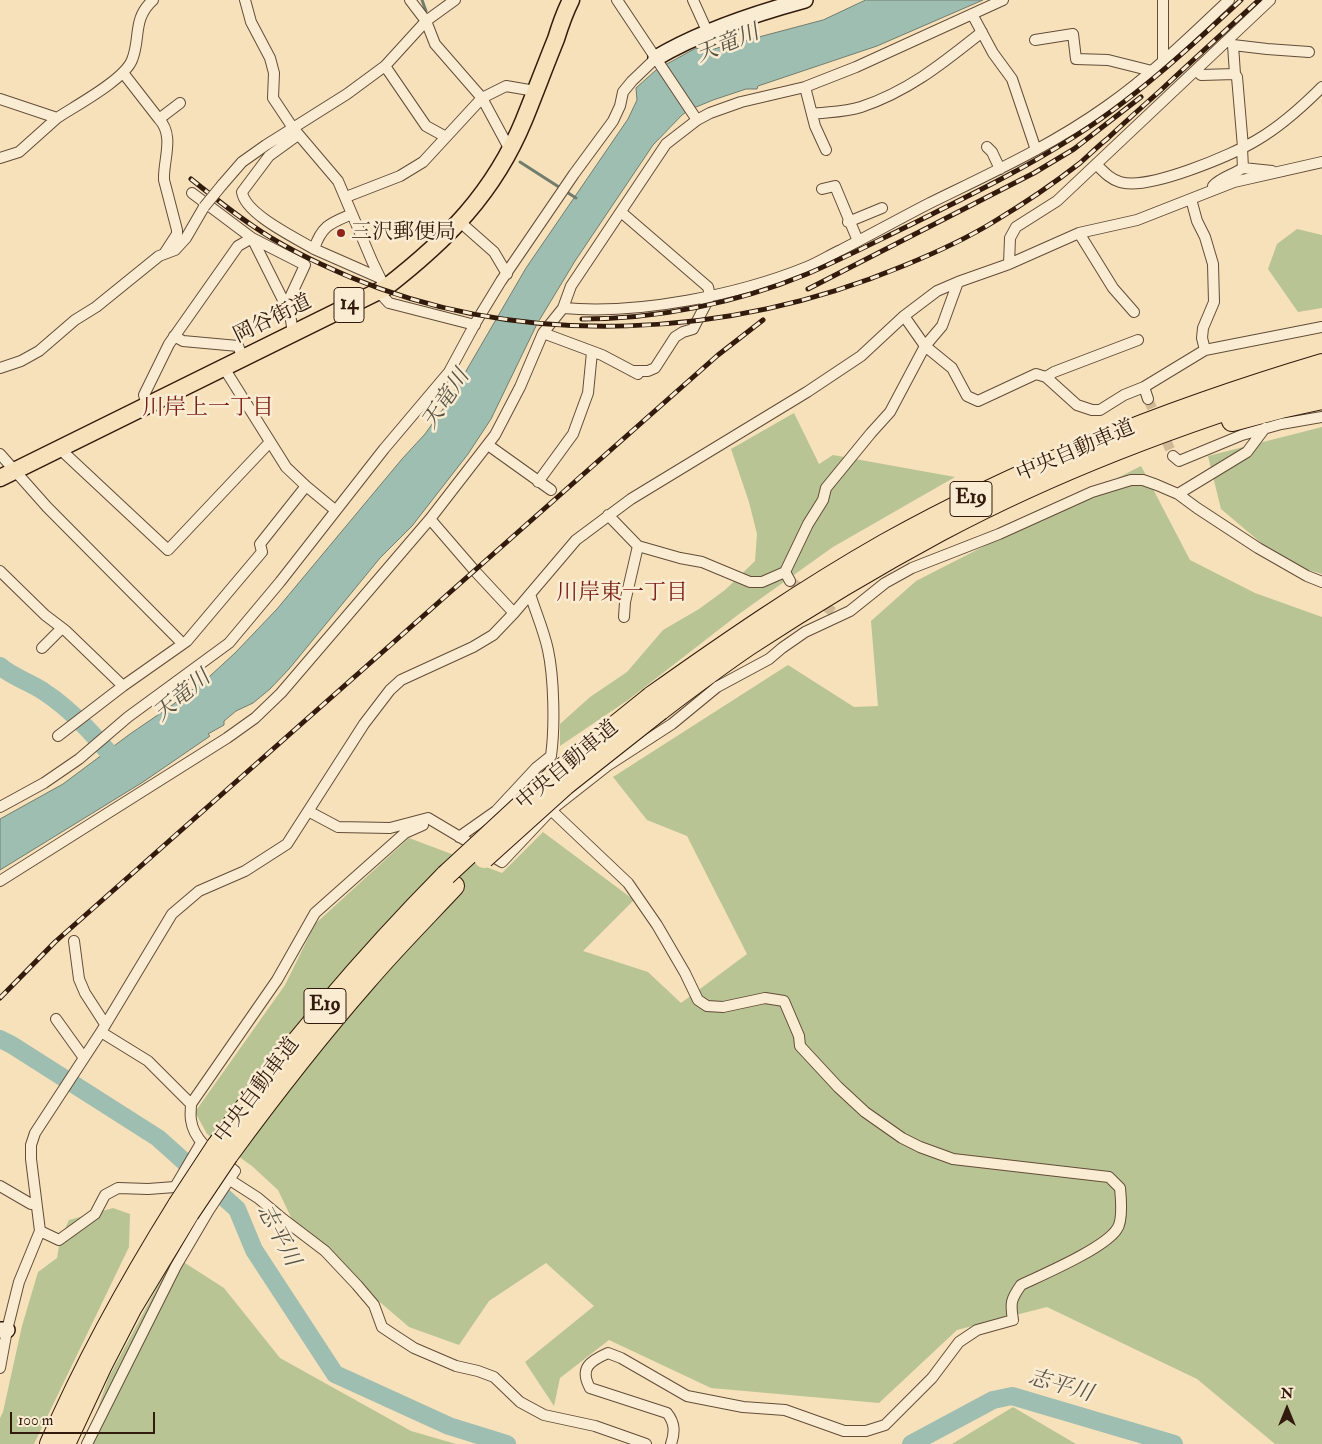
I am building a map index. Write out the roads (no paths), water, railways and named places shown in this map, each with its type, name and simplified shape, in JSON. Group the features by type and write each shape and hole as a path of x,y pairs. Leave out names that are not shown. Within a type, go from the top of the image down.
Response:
{"highway":[{"path":"742,633 786,599 835,567 893,533 977,488 1037,460 1136,420 1233,385 1322,357"},
{"name":"中央自動車道","path":"655,704 742,633 840,570 967,501 1089,446 1171,414 1237,390 1322,364"},
{"name":"中央自動車道","path":"50,1444 88,1361 120,1300 215,1148 267,1101 307,1050 450,881 554,775 655,704 864,575 940,531 1094,460 1146,439 1242,404 1322,380"},
{"path":"864,575 1045,490 1103,466 1206,429 1280,408 1322,399"},
{"name":"中央自動車道","path":"65,1444 181,1201"}],"main road":[{"name":"岡谷街道","path":"0,478 293,334 381,285 441,242 483,194 510,150 571,0"}],"street":[{"path":"0,158 19,152 57,118 124,74 132,60 139,22 145,8 153,0"},
{"path":"245,0 251,22 270,58 274,73 273,98 296,132 338,181 389,303 475,325"},
{"path":"410,0 426,21 435,44 482,98 510,150"},
{"path":"381,285 260,217 242,198 242,192 269,156 296,132 385,66 426,21 455,0"},
{"path":"617,0 695,117"},
{"path":"693,0 708,33"},
{"path":"0,807 79,759 128,717 230,643 335,510 449,372 475,325 507,274 574,174 613,121 620,106 623,92 632,80 672,48 789,2 805,0"},
{"path":"0,881 156,784 255,718 281,693 430,520 488,445 520,387 543,333 563,308 572,286 666,144 695,117 741,102 805,87 856,67 1003,0"},
{"path":"1163,0 1163,61"},
{"path":"563,308 630,308 710,296 765,281 808,266 1036,150 1106,107 1152,71 1229,0"},
{"path":"1009,264 1010,238 1016,227 1056,200 1196,70 1230,42 1270,0"},
{"path":"972,14 993,53 1012,79 1036,150"},
{"path":"812,114 860,108 905,89 929,74 982,32"},
{"path":"1036,40 1072,34 1076,59 1108,60 1152,71"},
{"path":"1230,42 1267,50 1309,52"},
{"path":"1230,42 1237,77 1243,168"},
{"path":"385,66 426,126 446,137"},
{"path":"1196,70 1200,75 1235,74"},
{"path":"124,74 165,125 167,132 167,154 163,172 176,234 164,254"},
{"path":"346,198 400,176 423,162 482,98 506,86 535,91"},
{"path":"805,87 815,126 826,150"},
{"path":"1096,164 1108,177 1122,183 1152,181 1207,164 1258,140 1303,105 1322,87"},
{"path":"0,99 57,118"},
{"path":"159,119 180,103"},
{"path":"0,368 21,361 39,351 75,320 96,307 160,256 175,250 186,238 204,207 242,162 296,132"},
{"path":"987,146 1000,169"},
{"path":"0,1368 3,1330 19,1282 40,1230 31,1159 35,1133 103,1028 172,914 199,891 245,871 287,844 364,724 390,690 401,680 424,671 480,643 493,634 514,613 576,540 608,515 718,445 807,392 861,356 904,316 937,291 1009,264 1078,233 1138,220 1234,182 1322,162"},
{"path":"1210,191 1214,184 1243,168 1270,170 1275,173"},
{"path":"822,189 835,186 848,222 858,241"},
{"path":"192,194 252,238 305,265 286,306"},
{"path":"1190,199 1197,221 1206,237 1213,264 1214,302 1203,328 1202,338 1205,350"},
{"path":"848,222 882,208"},
{"path":"543,333 592,352 635,373 654,368 675,337 693,328 710,296 708,286 620,212"},
{"path":"314,249 319,236 329,224 352,214"},
{"path":"460,222 494,252 507,274"},
{"path":"1078,233 1113,288 1134,312"},
{"path":"252,238 290,314 293,334"},
{"path":"147,406 144,395 174,336 238,246 252,238"},
{"path":"608,515 638,546 702,562 750,582 762,582 788,576 808,524 823,500 826,488 890,412 925,346 942,326 958,282"},
{"path":"904,316 925,346 952,368 967,396 978,401 1036,374 1046,377 1078,405 1092,410 1100,410 1124,395 1144,388 1205,350 1322,327"},
{"path":"174,336 183,341 238,346 243,358"},
{"path":"1046,377 1054,372 1138,340"},
{"path":"538,482 573,434 588,393 592,352"},
{"path":"224,368 286,467 335,510"},
{"path":"1144,388 1148,399"},
{"path":"1173,456 1179,461 1242,435 1298,420 1322,417"},
{"path":"1178,494 1247,452 1265,428"},
{"path":"60,449 168,550 270,442"},
{"path":"488,445 551,490"},
{"path":"0,454 182,643"},
{"path":"308,811 338,827 390,828 428,818 502,862 551,810 607,766 672,724 717,687 769,659 805,632 835,615 850,612 885,583 912,568 999,534 1092,492 1131,480 1150,482 1178,494 1196,508 1258,548 1322,582"},
{"path":"58,736 123,686 187,641 262,552 260,544 306,486"},
{"path":"430,520 514,613"},
{"path":"624,617 625,602 638,546"},
{"path":"0,571 39,610 62,628 123,686"},
{"path":"460,837 496,811 536,768 551,756 553,740 551,665 548,647 530,594"},
{"path":"42,648 62,628"},
{"path":"551,810 628,883 657,925 685,973 698,1000 708,1006 724,1007 765,998 784,1001 800,1036 800,1046 812,1060 838,1088 865,1112 902,1138 953,1159 1109,1177 1120,1188 1122,1203 1119,1228 1105,1243 1021,1285 1012,1298 1013,1320 977,1330 959,1342 932,1378 885,1425 866,1431 844,1431 785,1410 743,1407 687,1396 621,1358 608,1353 593,1360 586,1369 586,1379 590,1388 667,1414 673,1421 674,1435 671,1444"},
{"path":"87,1444 176,1266 209,1210 235,1171 215,1148 195,1132 191,1120 191,1104 277,980 315,913 405,833 421,825 437,823"},
{"path":"74,940 79,979 103,1028 148,1061 191,1104"},
{"path":"56,1019 84,1058"},
{"path":"181,1201 215,1148"},
{"path":"230,1180 258,1198 282,1219 325,1250 374,1305 382,1327 414,1348 456,1366 494,1377 520,1402 544,1415 595,1426 646,1444"},
{"path":"0,1186 31,1204 36,1203"},
{"path":"40,1230 59,1240 95,1214 105,1195 118,1188 148,1190 209,1210"}],"water":[{"name":"天竜川","path":"866,0 983,0 877,46 758,86 757,89 746,89 713,100 682,115 653,145 575,261 537,324 491,419 468,454 412,526 380,558 289,669 270,689 253,703 236,711 224,721 224,725 208,734 210,736 143,782 0,870 0,819 63,784 210,676 277,609 425,434 448,402 526,268 628,119 637,100 636,88 656,70 696,48 706,51 823,20"}],"waterway":[{"path":"422,0 426,11"},
{"path":"520,162 576,198"},
{"path":"0,666 43,691 65,708 86,727 123,769"},
{"name":"志平川","path":"0,1039 158,1138 237,1209 254,1250 335,1374 449,1426 507,1444"},
{"name":"志平川","path":"911,1444 993,1400 1012,1396 1174,1444"}],"tunnel":[{"path":"1148,399 1173,456"},
{"path":"790,581 833,612"}],"railway":[{"path":"582,319 639,316 725,301 807,274 856,251 1009,175 1092,125 1137,92 1241,0"},
{"path":"191,179 245,221 288,248 350,277 417,300 486,316 556,325 627,326 698,320 768,308 837,290 915,261 984,228 1039,193 1080,163 1259,0"},
{"path":"808,289 1034,173 1074,149 1141,97"},
{"path":"0,998 55,942 718,355 763,320"}],"place":[{"name":"三沢郵便局","path":"341,233"}],"district":[{"name":"川岸上一丁目","path":"208,409"},
{"name":"川岸東一丁目","path":"622,594"}]}
